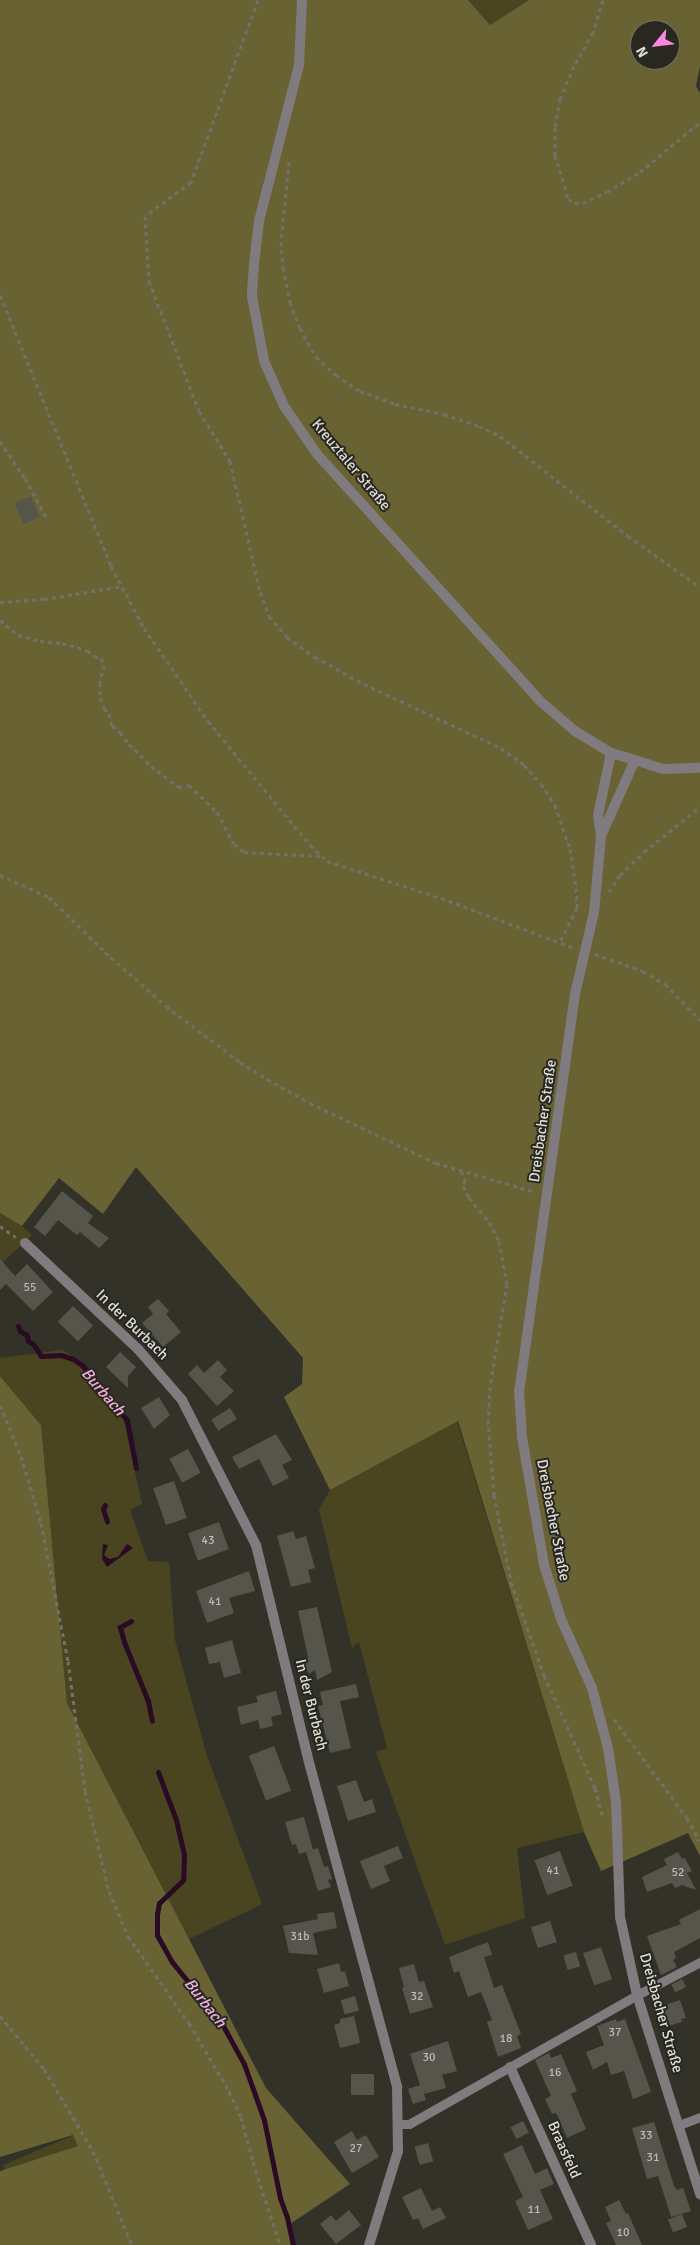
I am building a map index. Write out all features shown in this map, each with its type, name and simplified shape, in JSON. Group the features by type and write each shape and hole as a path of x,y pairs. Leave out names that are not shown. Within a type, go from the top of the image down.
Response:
{"street":[{"name":"Kreuztaler Straße","path":"302,0 299,65 259,221 252,296 264,361 284,406 317,454 540,701 575,731 612,753 663,769 700,768"},
{"name":"Dreisbacher Straße","path":"612,753 598,815 601,837 594,912 575,994 519,1390 522,1437 544,1565 561,1619 597,1704 608,1748 616,1802 620,1917 637,1995 700,2194"},
{"name":"Dreisbacher Straße","path":"601,837 635,760"},
{"name":"In der Burbach","path":"25,1243 138,1349 182,1400 256,1546 310,1766 397,2087 398,2151 370,2245"},
{"name":"Braasfeld","path":"510,2067 591,2245"}],"lane":[{"path":"398,2124 409,2124 637,1995 700,1962"},
{"path":"679,2125 700,2117"}],"path":[{"path":"258,0 191,182 146,216 149,281 199,411 230,461 260,592 269,616 287,637 315,657 364,684 501,748 524,764 555,805 570,849 576,888 576,908 559,944"},
{"path":"603,0 593,32 574,66 560,99 555,128 555,156 568,199 575,203 583,203 607,192 640,172 700,122"},
{"path":"289,159 281,242 283,268 290,302 300,328 316,356 336,375 360,391 395,404 444,414 479,426 500,436 628,536 700,587"},
{"path":"0,295 111,566 144,628 208,721 320,856 327,861 441,898 559,944 585,950 643,971 665,984 700,1020"},
{"path":"0,441 25,478 46,517"},
{"path":"0,602 44,599 123,586"},
{"path":"0,620 18,634 40,641 62,643 87,650 94,656 101,658 104,665 100,683 100,698 109,714 112,726 120,732 151,766 178,787 189,785 217,812 234,844 244,852 320,856"},
{"path":"606,897 620,875 644,852 700,807"},
{"path":"0,875 49,897 105,952 166,1006 240,1062 274,1083 310,1103 402,1145 436,1163 548,1195"},
{"path":"0,1226 25,1243"},
{"path":"0,1405 21,1456 40,1523 68,1661 85,1791 109,1891 128,1936 189,2023 229,2090 241,2117 253,2162 280,2245"},
{"path":"597,1704 615,1719 687,1818 700,1841"},
{"path":"0,2016 44,2069 94,2151 132,2245"}],"shaded area":[{"path":"0,0 468,0 490,25 529,0 700,0 700,66 696,86 700,93 700,1856 688,1833 601,1871 584,1832 458,1421 330,1490 284,1397 302,1384 303,1358 136,1167 103,1214 59,1178 22,1226 0,1213"},
{"path":"468,0 529,0 490,25"},
{"path":"0,1213 22,1226 32,1235 0,1265"},
{"path":"63,1350 85,1366 122,1413 142,1504 130,1510 148,1561 169,1562 175,1640 207,1756 262,1904 189,1939 67,1703 41,1425 0,1376 0,1358"},
{"path":"0,1376 41,1425 67,1703 266,2088 350,2184 287,2226 293,2245 0,2245 0,2171 78,2146 73,2135 0,2157"},
{"path":"457,1421 584,1832 517,1848 525,1918 445,1945 376,1752 387,1748 359,1642 352,1648 319,1510 330,1490"},
{"path":"103,1544 108,1545 104,1555 109,1559 118,1557 127,1544 133,1548 107,1567 102,1559"},
{"path":"74,2135 79,2147 8,2177 3,2165"}],"building":[{"path":"31,496 40,517 23,524 14,503"},
{"path":"62,1191 93,1216 88,1223 109,1238 99,1248 80,1232 77,1235 58,1220 45,1236 34,1227"},
{"path":"0,1259 15,1276 27,1264 53,1292 33,1311 6,1284 0,1290"},
{"path":"158,1299 169,1311 166,1314 181,1332 163,1347 142,1323 153,1314 148,1307"},
{"path":"73,1306 93,1325 78,1341 58,1322"},
{"path":"120,1352 136,1367 128,1376 128,1388 106,1367"},
{"path":"218,1360 227,1370 220,1377 234,1391 217,1406 188,1374 197,1365 204,1373"},
{"path":"159,1397 170,1415 154,1429 141,1408"},
{"path":"230,1408 237,1419 218,1431 211,1420"},
{"path":"276,1434 292,1460 282,1465 289,1478 273,1486 259,1459 239,1469 232,1457"},
{"path":"188,1449 201,1473 182,1483 169,1459"},
{"path":"174,1481 187,1518 166,1525 153,1488"},
{"path":"219,1522 229,1549 198,1561 188,1533"},
{"path":"293,1531 296,1539 306,1536 315,1568 308,1570 311,1582 291,1587 277,1536"},
{"path":"249,1571 255,1591 229,1598 234,1613 207,1623 196,1591"},
{"path":"317,1607 332,1672 317,1680 315,1670 309,1674 301,1661 308,1657 298,1611"},
{"path":"232,1640 241,1673 224,1678 220,1662 209,1664 205,1648"},
{"path":"356,1684 359,1697 340,1701 351,1748 330,1753 318,1706 323,1705 320,1692"},
{"path":"276,1691 282,1714 271,1717 273,1726 260,1729 258,1720 241,1725 237,1707 258,1702 256,1696"},
{"path":"274,1746 291,1791 266,1800 249,1756"},
{"path":"356,1780 364,1802 372,1799 376,1812 348,1821 337,1786"},
{"path":"304,1817 313,1850 299,1854 296,1844 292,1845 285,1822"},
{"path":"398,1846 403,1858 384,1866 390,1881 371,1889 360,1861"},
{"path":"318,1848 324,1867 328,1866 332,1879 328,1880 331,1887 318,1891 306,1852"},
{"path":"560,1851 573,1886 547,1895 535,1860"},
{"path":"678,1852 682,1859 685,1858 692,1871 687,1873 696,1890 682,1885 675,1888 672,1883 647,1892 642,1877 667,1865 664,1859"},
{"path":"700,1909 700,1938 674,1952 676,1958 673,1960 677,1967 661,1975 647,1936 681,1924 679,1920"},
{"path":"334,1912 337,1928 313,1933 318,1955 289,1953 283,1926 318,1919 317,1914"},
{"path":"550,1921 557,1942 538,1948 531,1927"},
{"path":"488,1942 492,1955 484,1957 494,1988 502,1985 521,2034 517,2036 521,2048 498,2057 487,2022 492,2020 481,1992 468,1997 459,1971 454,1973 449,1957"},
{"path":"601,1947 612,1979 594,1985 583,1953"},
{"path":"576,1952 580,1966 568,1970 564,1956"},
{"path":"339,1963 341,1972 345,1971 349,1986 324,1993 317,1969"},
{"path":"414,1964 419,1982 424,1981 433,2007 410,2014 402,1988 404,1987 399,1968"},
{"path":"682,1979 686,1987 675,1992 671,1984"},
{"path":"355,1996 359,2010 345,2015 341,2000"},
{"path":"680,2000 686,2018 681,2019 682,2022 668,2026 662,2006"},
{"path":"354,2016 360,2043 340,2048 334,2025 340,2023 340,2019"},
{"path":"616,2019 617,2022 625,2019 651,2092 633,2099 624,2071 611,2075 607,2062 593,2070 586,2052 604,2045 597,2026"},
{"path":"448,2041 457,2071 442,2075 446,2088 424,2094 426,2100 413,2104 408,2089 420,2085 410,2054"},
{"path":"549,2053 551,2058 561,2054 577,2091 571,2094 586,2129 567,2138 556,2113 552,2114 545,2099 551,2096 535,2060"},
{"path":"351,2074 374,2074 374,2095 351,2095"},
{"path":"523,2121 529,2133 516,2139 511,2127"},
{"path":"654,2122 674,2186 677,2190 683,2188 691,2211 671,2217 658,2176 647,2179 632,2128"},
{"path":"352,2131 357,2140 366,2135 379,2157 352,2173 334,2142"},
{"path":"428,2143 433,2161 420,2165 415,2147"},
{"path":"522,2145 535,2174 547,2168 554,2184 540,2190 553,2219 528,2230 515,2201 523,2197 503,2154"},
{"path":"421,2188 432,2211 440,2207 446,2218 423,2229 418,2218 413,2220 402,2197"},
{"path":"619,2200 626,2214 628,2213 642,2245 616,2245 606,2223 611,2221 605,2207"},
{"path":"349,2210 361,2225 336,2244 320,2224 331,2215 336,2221"},
{"path":"682,2214 687,2227 673,2232 668,2219"}],"waterway":[{"name":"Burbach","path":"18,1326 20,1331 27,1335 28,1341 33,1344 41,1356 61,1355 73,1359 83,1366 99,1389 127,1420 136,1468"},
{"name":"Burbach","path":"105,1505 103,1509 107,1521"},
{"name":"Burbach","path":"131,1621 120,1627 124,1642 148,1701 152,1721"},
{"name":"Burbach","path":"158,1772 176,1820 184,1855 183,1880 159,1903 157,1935 172,1962 221,2022 244,2064 264,2120 280,2198 287,2217 293,2245"}]}
